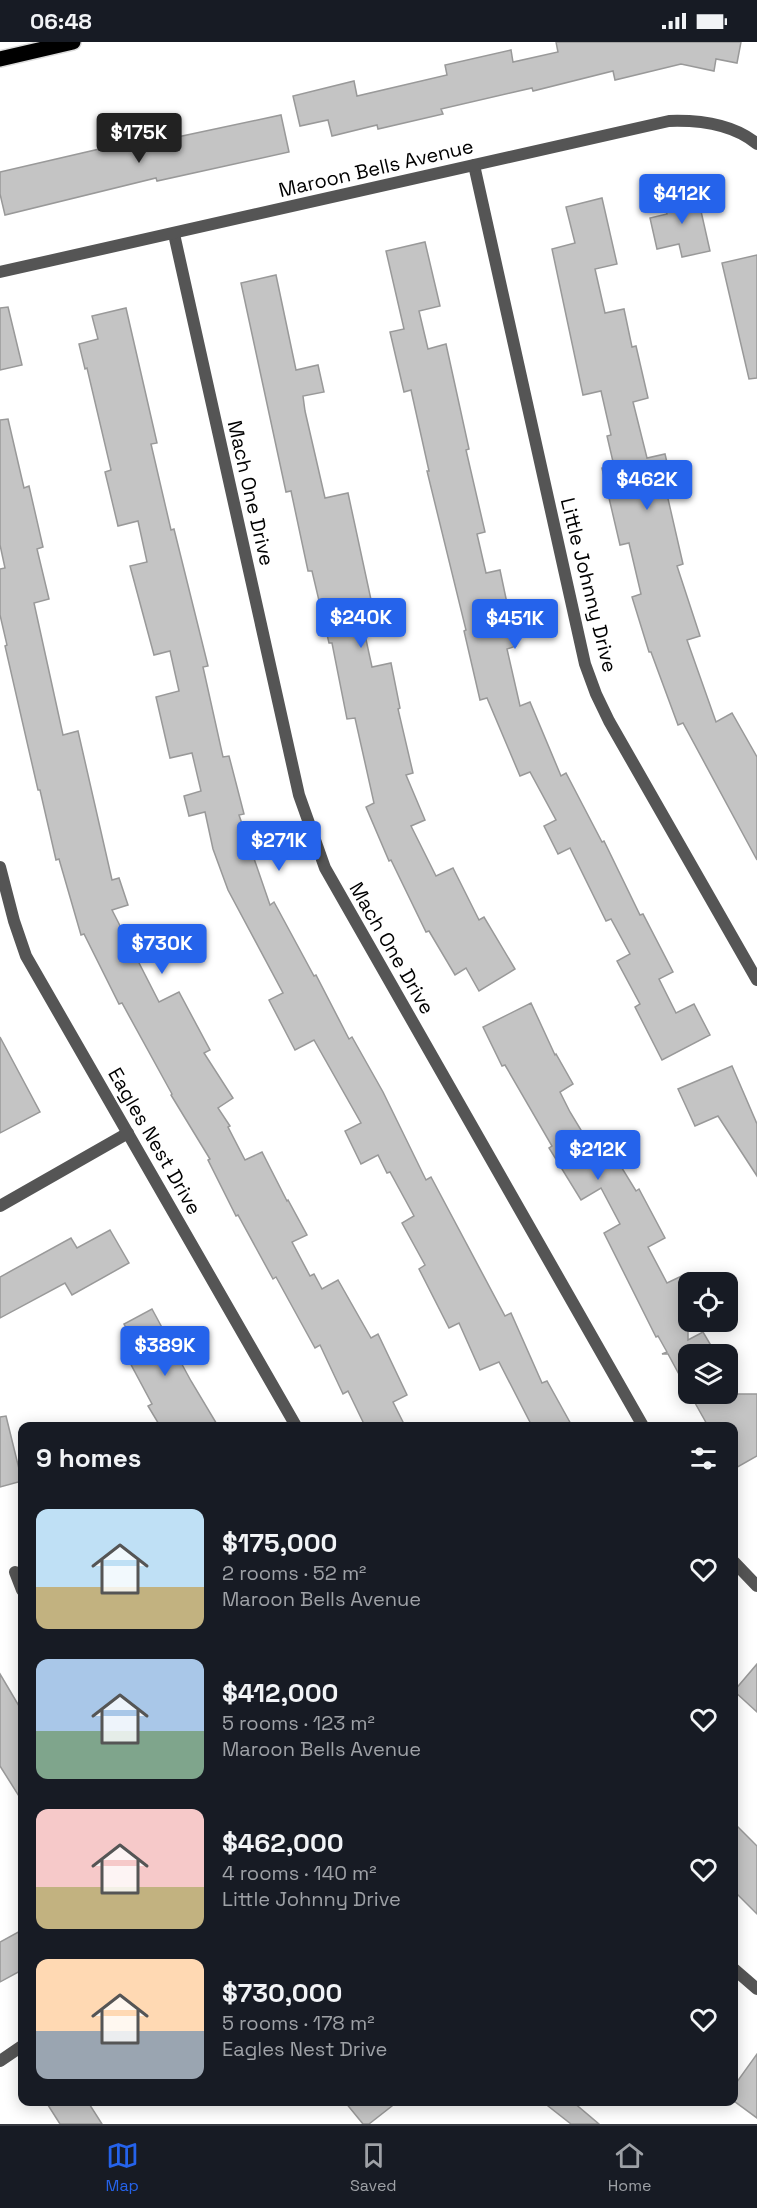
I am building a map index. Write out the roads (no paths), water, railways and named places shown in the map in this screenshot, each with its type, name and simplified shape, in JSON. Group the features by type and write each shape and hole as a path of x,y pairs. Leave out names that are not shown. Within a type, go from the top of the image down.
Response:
{"main road":[{"path":"0,59 72,42"}],"street":[{"name":"Maroon Bells Avenue","path":"0,272 669,121 697,120 725,128 757,144"},
{"name":"Little Johnny Drive","path":"474,165 585,664 609,721 757,980"},
{"name":"Mach One Drive","path":"174,234 299,795 325,868 641,1422"},
{"name":"Eagles Nest Drive","path":"0,867 2,881 26,956 294,1422"},
{"path":"0,1206 128,1133"},
{"path":"738,1566 757,1586"},
{"path":"15,1572 18,1580"},
{"path":"738,1972 757,1989"},
{"path":"0,2061 18,2049"}]}
